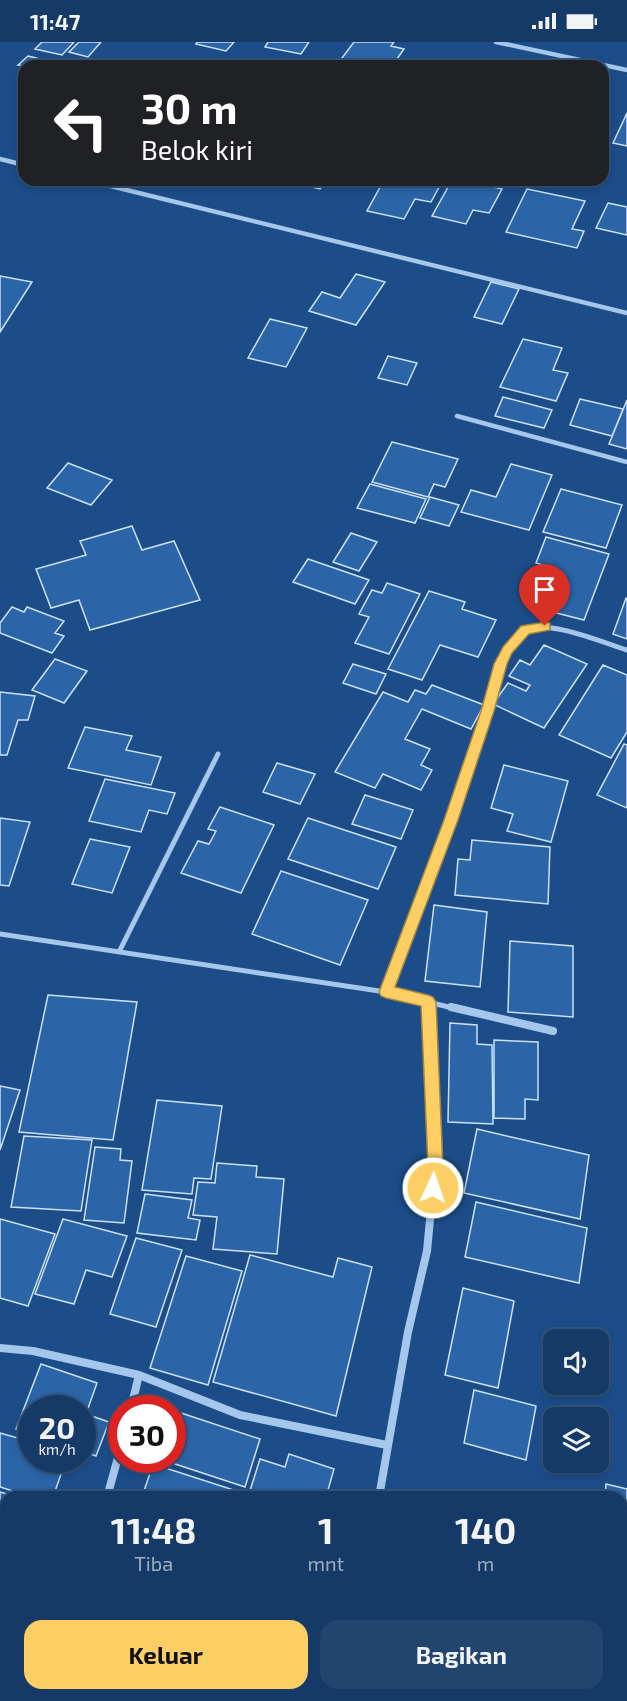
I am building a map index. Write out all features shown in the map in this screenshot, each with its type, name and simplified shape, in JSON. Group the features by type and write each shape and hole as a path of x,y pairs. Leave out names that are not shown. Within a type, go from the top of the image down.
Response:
{"street":[{"path":"496,42 580,60"},
{"path":"609,66 627,70"},
{"path":"0,159 18,164"},
{"path":"110,186 627,313"},
{"path":"457,416 627,462"},
{"path":"386,992 451,820 488,711 501,664 508,650 525,630 545,626 627,650"},
{"path":"119,952 218,754"},
{"path":"0,934 386,992 554,1031"},
{"path":"381,1491 408,1332 427,1251 435,1167 428,1002"},
{"path":"0,1348 33,1351 139,1376 240,1415 387,1445"},
{"path":"134,1395 139,1376"},
{"path":"109,1491 114,1473"}],"building":[{"path":"42,42 74,42 62,55 35,49"},
{"path":"79,42 101,42 88,57 69,52"},
{"path":"197,42 234,42 226,51 196,44"},
{"path":"268,42 309,42 301,54 265,47"},
{"path":"354,42 394,42 391,46 404,49 396,60 340,60"},
{"path":"28,56 40,59 39,60 24,60"},
{"path":"627,113 627,146 613,143"},
{"path":"381,186 440,186 431,202 415,199 404,219 367,211"},
{"path":"449,186 489,186 502,189 489,213 473,210 466,224 432,216"},
{"path":"527,189 585,201 572,229 584,231 577,248 506,232"},
{"path":"608,203 627,207 627,235 596,228"},
{"path":"356,274 385,282 356,325 309,311 322,292 340,298"},
{"path":"0,276 32,282 0,332"},
{"path":"491,282 519,289 502,324 474,317"},
{"path":"270,319 307,328 286,367 248,358"},
{"path":"523,339 562,348 553,370 568,373 556,401 500,387"},
{"path":"388,356 417,363 407,385 378,378"},
{"path":"503,397 552,410 544,428 495,416"},
{"path":"580,399 623,409 612,436 570,425"},
{"path":"627,400 627,449 609,444"},
{"path":"392,442 458,459 445,487 434,484 428,497 372,482"},
{"path":"68,463 112,480 91,505 47,488"},
{"path":"511,464 552,475 529,530 461,512 471,490 496,497"},
{"path":"370,484 426,499 415,523 357,508"},
{"path":"561,489 622,505 606,548 543,532"},
{"path":"430,497 459,505 449,526 420,518"},
{"path":"132,526 142,550 174,541 200,600 90,630 79,600 51,608 36,569 86,555 80,541"},
{"path":"351,533 377,542 359,571 333,562"},
{"path":"546,537 609,554 584,620 537,608 553,568 536,563"},
{"path":"308,559 369,580 355,604 293,582"},
{"path":"387,583 420,594 389,654 355,643 369,617 359,614 372,590 382,593"},
{"path":"429,591 465,602 462,609 496,620 478,657 440,645 422,680 388,669"},
{"path":"627,599 627,639 613,634"},
{"path":"12,607 24,612 27,607 64,621 55,633 64,636 52,653 0,633 0,623"},
{"path":"544,645 587,664 544,728 493,704 508,683 526,691 530,685 509,676 520,660 530,665"},
{"path":"55,659 87,671 64,703 32,690"},
{"path":"353,664 386,674 376,694 343,683"},
{"path":"603,665 627,675 627,732 611,758 559,735"},
{"path":"432,685 484,705 471,729 422,709 405,739 430,749 421,765 432,770 421,790 383,774 375,788 335,772 383,692 408,702 415,690 426,694"},
{"path":"0,692 35,696 28,720 18,720 7,755 0,755"},
{"path":"85,727 132,736 126,750 161,757 151,785 68,768"},
{"path":"624,744 627,745 627,808 597,795"},
{"path":"277,763 315,774 300,804 263,792"},
{"path":"504,765 568,781 551,842 507,831 513,814 491,808"},
{"path":"105,779 175,793 167,814 149,810 141,832 89,821"},
{"path":"365,795 413,810 401,839 352,824"},
{"path":"220,807 274,825 241,893 181,873 198,841 209,844 216,831 208,829"},
{"path":"0,818 30,822 9,886 0,885"},
{"path":"308,818 396,847 378,889 288,859"},
{"path":"90,839 130,847 112,893 72,884"},
{"path":"472,840 550,847 548,904 455,895 458,859 470,860"},
{"path":"281,871 368,900 340,965 252,934"},
{"path":"434,905 487,912 480,987 425,981"},
{"path":"510,941 573,946 573,1017 508,1012"},
{"path":"48,995 137,1002 113,1140 19,1132"},
{"path":"450,1023 477,1025 477,1044 492,1045 493,1124 448,1122"},
{"path":"494,1040 538,1042 538,1100 525,1099 525,1119 494,1118"},
{"path":"0,1086 20,1090 0,1150"},
{"path":"157,1100 222,1106 211,1179 194,1178 192,1194 142,1190"},
{"path":"477,1129 589,1155 580,1219 464,1193"},
{"path":"24,1136 92,1140 81,1211 11,1207"},
{"path":"95,1147 121,1149 120,1160 132,1161 124,1223 84,1220"},
{"path":"217,1163 257,1166 256,1177 284,1179 277,1254 213,1249 217,1217 193,1215 198,1182 215,1183"},
{"path":"145,1194 192,1200 188,1218 200,1220 196,1240 137,1233"},
{"path":"476,1202 587,1228 579,1283 465,1257"},
{"path":"0,1219 55,1234 28,1306 0,1298"},
{"path":"63,1219 127,1236 112,1277 86,1270 74,1304 35,1294"},
{"path":"136,1238 182,1250 156,1327 110,1314"},
{"path":"250,1255 333,1277 338,1258 372,1267 336,1416 213,1382"},
{"path":"186,1256 242,1271 208,1385 150,1368"},
{"path":"463,1288 514,1301 498,1388 445,1375"},
{"path":"41,1364 97,1383 93,1395 29,1395"},
{"path":"474,1390 536,1406 526,1460 464,1443"},
{"path":"186,1415 260,1439 245,1487 186,1468"},
{"path":"96,1417 108,1422 96,1456"},
{"path":"0,1433 18,1438 18,1473 61,1473 55,1491 13,1491 0,1487"},
{"path":"289,1454 334,1469 328,1491 250,1491 260,1459 285,1467"},
{"path":"150,1473 181,1473 237,1491 144,1491"},
{"path":"606,1484 627,1489 627,1491 605,1491"}],"route":[{"path":"433,1188 435,1167 428,1002 386,992 451,820 488,711 501,664 508,650 525,630 545,626"}]}
